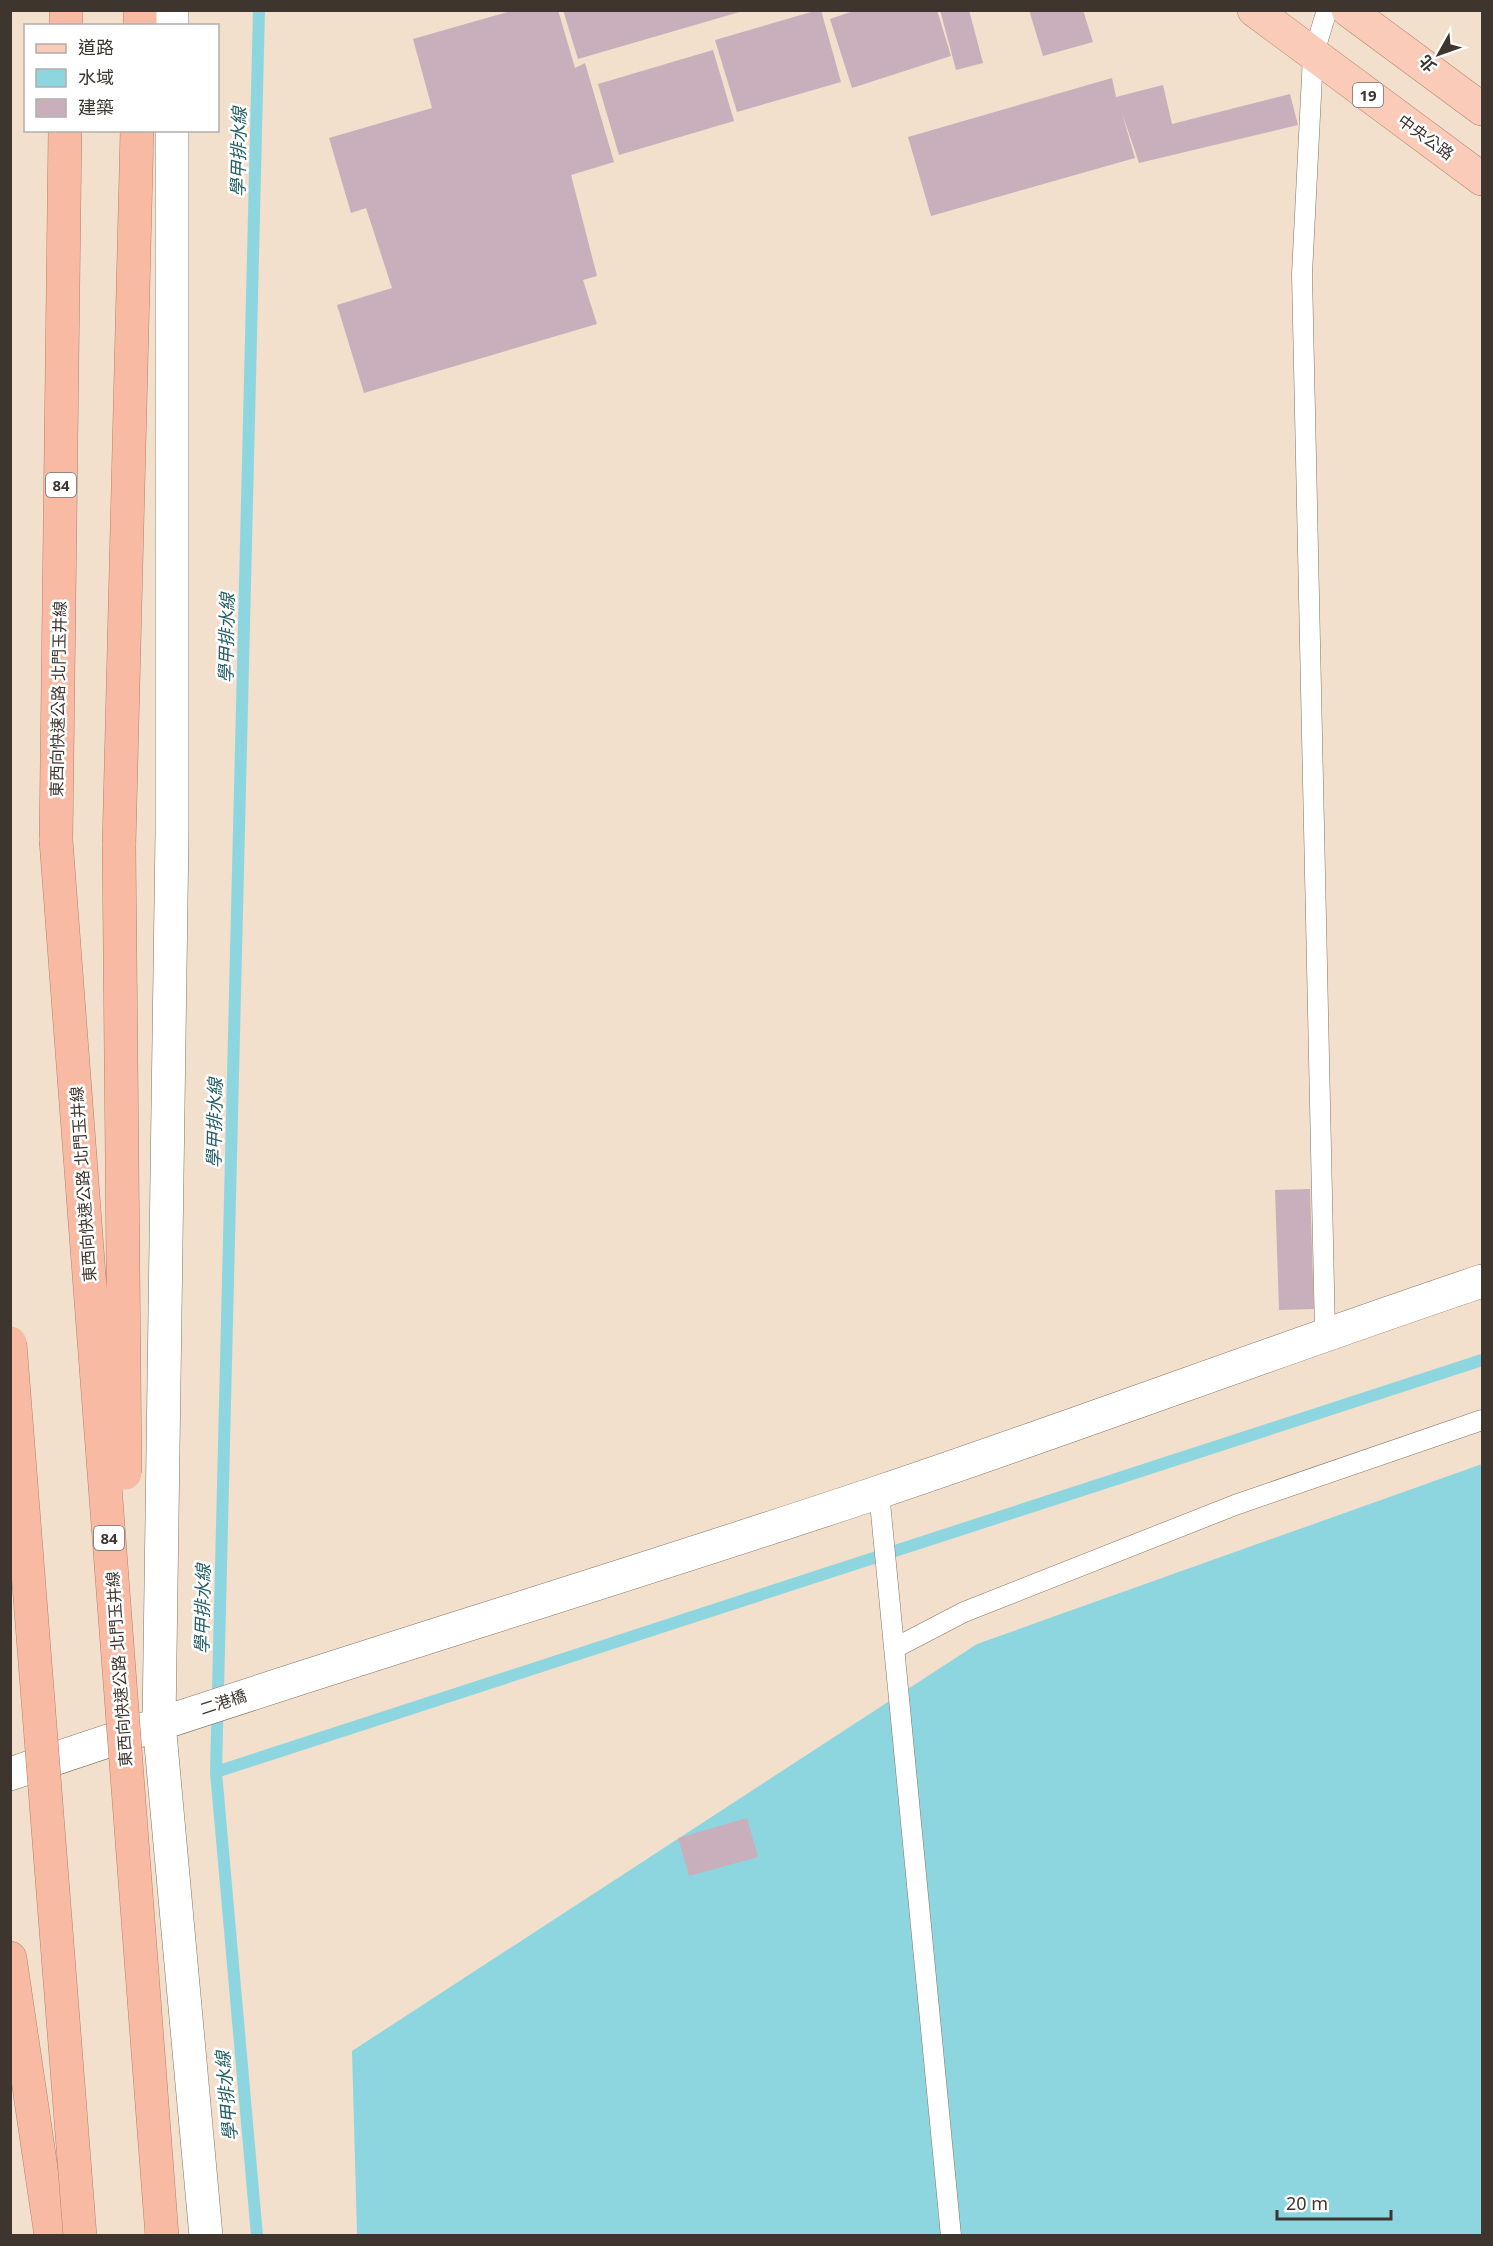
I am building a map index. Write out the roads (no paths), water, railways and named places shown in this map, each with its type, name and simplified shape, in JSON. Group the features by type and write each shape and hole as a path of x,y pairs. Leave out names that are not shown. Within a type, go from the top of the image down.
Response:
{"highway":[{"name":"東西向快速公路 北門玉井線","path":"65,132 56,840 162,2235"},
{"path":"136,132 118,846 125,1500 169,2235"},
{"path":"10,1343 80,2235"},
{"path":"10,1958 51,2235"}],"main road":[{"name":"中央公路","path":"1254,10 1313,56 1482,178"},
{"path":"1348,10 1482,109"}],"street":[{"path":"172,132 172,834 159,1723 206,2235"},
{"name":"二港橋","path":"10,1774 159,1723 879,1492 1325,1334 1482,1281"}],"lane":[{"path":"1325,1334 1302,274 1313,56 1327,10"},
{"path":"895,1648 964,1612 1235,1505 1482,1420"},
{"path":"879,1492 951,2235"}],"water":[{"path":"1482,1464 1482,2235 357,2235 352,2051 977,1644"}],"waterway":[{"name":"學甲排水線","path":"257,2236 216,1772 259,10"},
{"path":"216,1772 1482,1360"}]}
